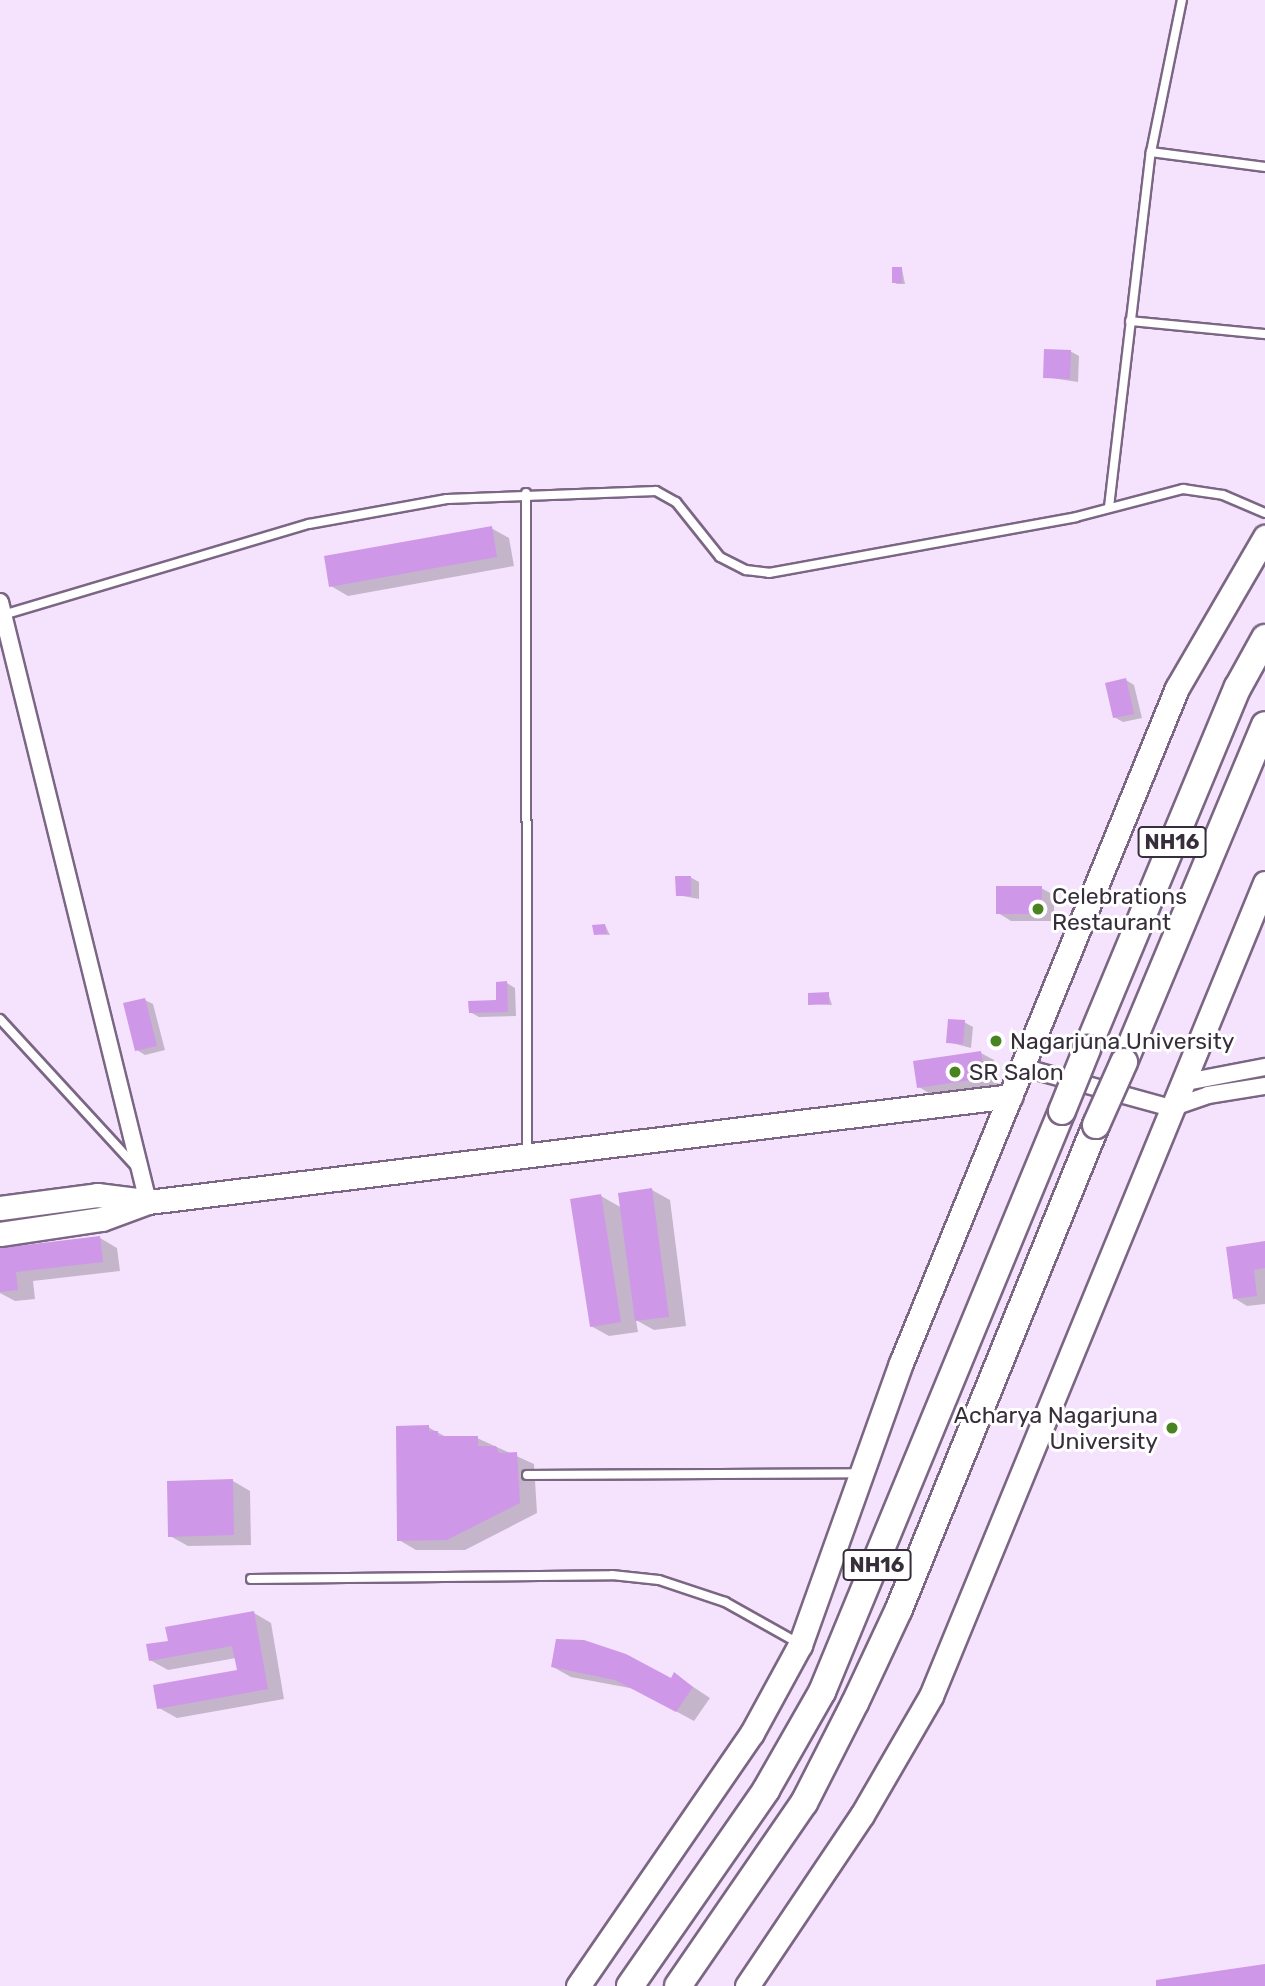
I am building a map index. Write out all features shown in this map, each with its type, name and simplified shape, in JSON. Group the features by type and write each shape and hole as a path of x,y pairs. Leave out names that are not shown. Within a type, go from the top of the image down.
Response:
{"highway":[{"name":"NH16","path":"630,1986 766,1790 822,1692 1228,712 1265,638"},
{"name":"NH16","path":"678,1986 804,1802 899,1609 1096,1125 1265,724"}],"main road":[{"path":"578,1986 752,1733 800,1645 861,1473 1010,1096 1177,688 1265,537"},
{"path":"747,1986 862,1815 931,1696 1265,883"},
{"path":"0,1234 102,1219 148,1202 1010,1096"},
{"path":"0,1208 97,1195 148,1202"}],"street":[{"path":"2,608 148,1202"},
{"path":"1022,1067 1171,1108 1208,1096 1265,1086"},
{"path":"1181,1083 1265,1067"}],"lane":[{"path":"1109,507 1151,152 1182,0"},
{"path":"1151,152 1265,167"},
{"path":"1129,321 1265,334"},
{"path":"2,608 309,524 398,505 526,493 656,491 676,502 720,557 746,570 769,573 1109,507 1164,492 1200,490 1265,513"},
{"path":"526,493 527,1155"},
{"path":"0,1019 141,1173"},
{"path":"527,1475 861,1473"},
{"path":"251,1579 612,1575 659,1580 725,1602 800,1645"}],"building":[{"path":"892,267 902,267 902,283 892,283"},
{"path":"1044,349 1071,350 1070,379 1043,378"},
{"path":"492,526 497,557 329,587 324,556"},
{"path":"1126,678 1134,714 1113,718 1105,683"},
{"path":"675,876 691,876 691,896 676,896"},
{"path":"996,886 1042,886 1041,914 996,914"},
{"path":"605,924 607,934 594,935 592,925"},
{"path":"507,981 508,1012 469,1013 468,1001 496,1000 496,982"},
{"path":"829,992 829,1004 808,1005 808,993"},
{"path":"145,998 157,1046 135,1051 123,1003"},
{"path":"948,1019 965,1020 963,1044 946,1043"},
{"path":"981,1051 985,1078 917,1088 913,1061"},
{"path":"652,1188 669,1317 635,1321 618,1193"},
{"path":"601,1194 621,1322 590,1327 570,1199"},
{"path":"100,1236 103,1262 16,1272 18,1290 0,1292 0,1248"},
{"path":"1265,1241 1265,1268 1254,1270 1257,1296 1233,1299 1226,1247"},
{"path":"429,1425 429,1431 438,1431 438,1436 478,1436 478,1446 496,1446 499,1453 517,1452 520,1503 447,1540 397,1541 396,1426"},
{"path":"233,1479 234,1535 168,1537 167,1481"},
{"path":"254,1611 268,1689 157,1709 153,1685 237,1670 232,1646 149,1661 146,1644 168,1641 165,1627"},
{"path":"556,1639 584,1640 626,1654 671,1678 674,1672 693,1687 676,1712 615,1680 551,1667"},
{"path":"1265,1964 1265,1986 1156,1986 1156,1980"}],"place":[{"name":"Celebrations Restaurant","path":"1038,909"},
{"name":"Nagarjuna University","path":"996,1041"},
{"name":"SR Salon","path":"955,1072"},
{"name":"Acharya Nagarjuna University","path":"1172,1428"}]}
